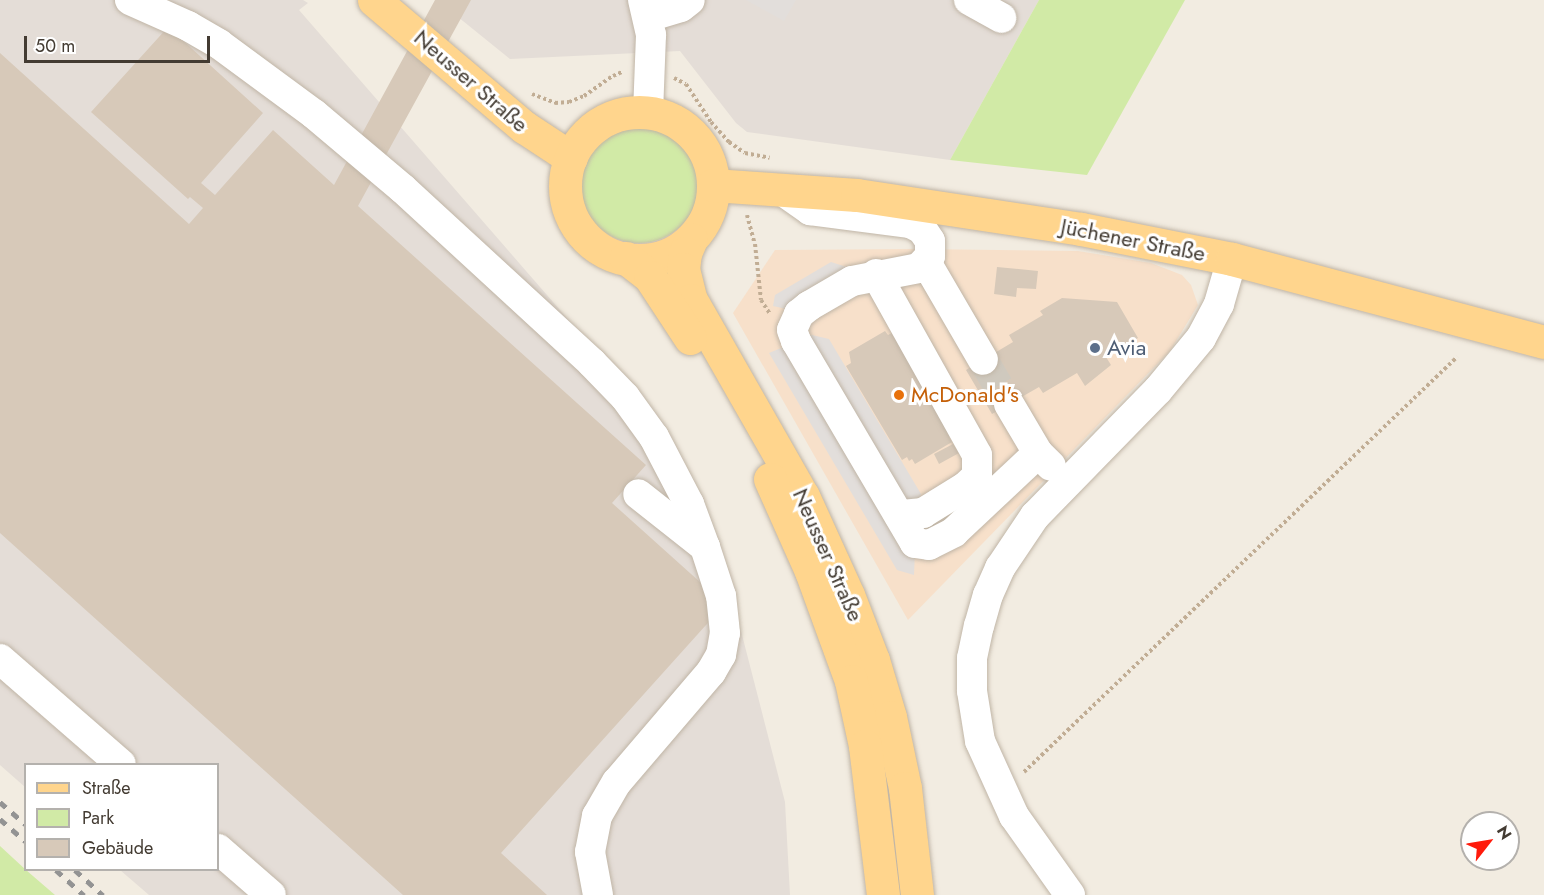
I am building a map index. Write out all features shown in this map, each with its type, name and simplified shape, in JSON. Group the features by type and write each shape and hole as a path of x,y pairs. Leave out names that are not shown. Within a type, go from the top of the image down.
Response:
{"main road":[{"name":"Neusser Straße","path":"374,0 525,127 571,158"},
{"path":"627,112 648,112 669,118 694,137 706,154 713,185 708,214 690,239 663,255 651,258 626,258 595,245 573,217 566,194 567,170 579,143 598,125 627,112"},
{"name":"Jüchener Straße","path":"713,185 746,187 778,174 873,197 1025,220 1232,259 1544,342"},
{"name":"Neusser Straße","path":"690,239 683,269 692,300 806,503 848,595 873,660 890,717 905,788 917,895"},
{"name":"Neusser Straße","path":"626,258 643,270 654,282 715,380 764,466 812,571 844,656 859,713 883,895"}],"street":[{"path":"130,0 188,26 219,44 314,114 403,189 592,363 625,397 654,437 689,504 721,596 725,621 721,655 704,683 617,782 605,799 597,816 591,844 591,871 598,895"},
{"path":"648,112 651,35 645,8 681,6 690,0"},
{"path":"969,0 1001,18"},
{"path":"778,174 810,210 903,221 922,229 930,241 932,273 983,360"},
{"path":"1070,895 1033,846 1002,793 976,725 972,691 976,640 988,595 1000,568 1026,529 1066,482 1158,390 1191,350 1215,314 1232,259"},
{"path":"932,273 914,270 876,274 856,279 809,306 793,324 796,341 917,545 925,546 938,542 962,525 1038,453"},
{"path":"896,308 932,273"},
{"path":"876,274 977,455 978,476 923,513 899,515"},
{"path":"1009,404 1038,453 1066,482"},
{"path":"638,494 705,547"},
{"path":"0,659 119,763"},
{"path":"219,850 271,895"}],"path":[{"path":"527,91 548,101 569,102 584,96 618,73 681,80 725,139 778,174"},
{"path":"750,154 746,210 755,244 761,300 772,316 793,324"},
{"path":"1002,793 1457,357"}],"shaded area":[{"path":"0,0 303,0 308,3 299,10 640,402 731,592 785,802 790,895 149,895 121,871 219,871 219,763 24,763 24,786 0,765"},
{"path":"437,0 1039,0 950,160 747,132 736,123 680,51 510,59"},
{"path":"746,0 796,0 784,21"},
{"path":"775,250 1078,251 1151,263 1182,275 1191,285 1198,305 1170,351 908,620 733,313"},
{"path":"831,262 856,270 791,310 773,306 775,295"},
{"path":"812,335 829,339 921,494 917,506 914,575 897,570 769,353"}],"green space":[{"path":"1039,0 1185,0 1087,175 950,160"},
{"path":"639,123 662,127 682,140 695,160 699,183 695,206 682,226 662,239 639,243 616,239 596,226 583,206 579,183 583,160 596,140 616,127"},
{"path":"0,846 24,868 24,871 27,871 55,895 0,895"}],"building":[{"path":"435,0 471,0 358,206 646,465 612,503 710,591 715,615 501,853 547,895 403,895 0,533 0,53 189,224 203,208 190,197 188,199 91,112 168,27 263,113 201,183 215,195 273,130 334,185"},
{"path":"997,267 1038,271 1036,289 1017,288 1016,297 994,294"},
{"path":"1062,298 1117,302 1138,338 1106,357 1111,365 1085,386 1077,373 1043,393 1039,387 992,414 966,370 1013,342 1009,335 1043,315 1040,311"},
{"name":"McDonald's","path":"885,331 888,335 892,333 894,337 899,334 951,435 949,437 952,442 915,464 907,457 902,460 846,366 851,363 849,352"},
{"path":"953,444 959,453 939,464 934,454"}],"tunnel":[{"path":"983,360 1009,404"}],"railway":[{"path":"0,802 24,823"},
{"path":"0,819 24,840"},
{"path":"57,871 84,895"},
{"path":"76,871 103,895"}],"place":[{"name":"Avia","path":"1095,348"},
{"name":"McDonald's","path":"899,395"}]}
